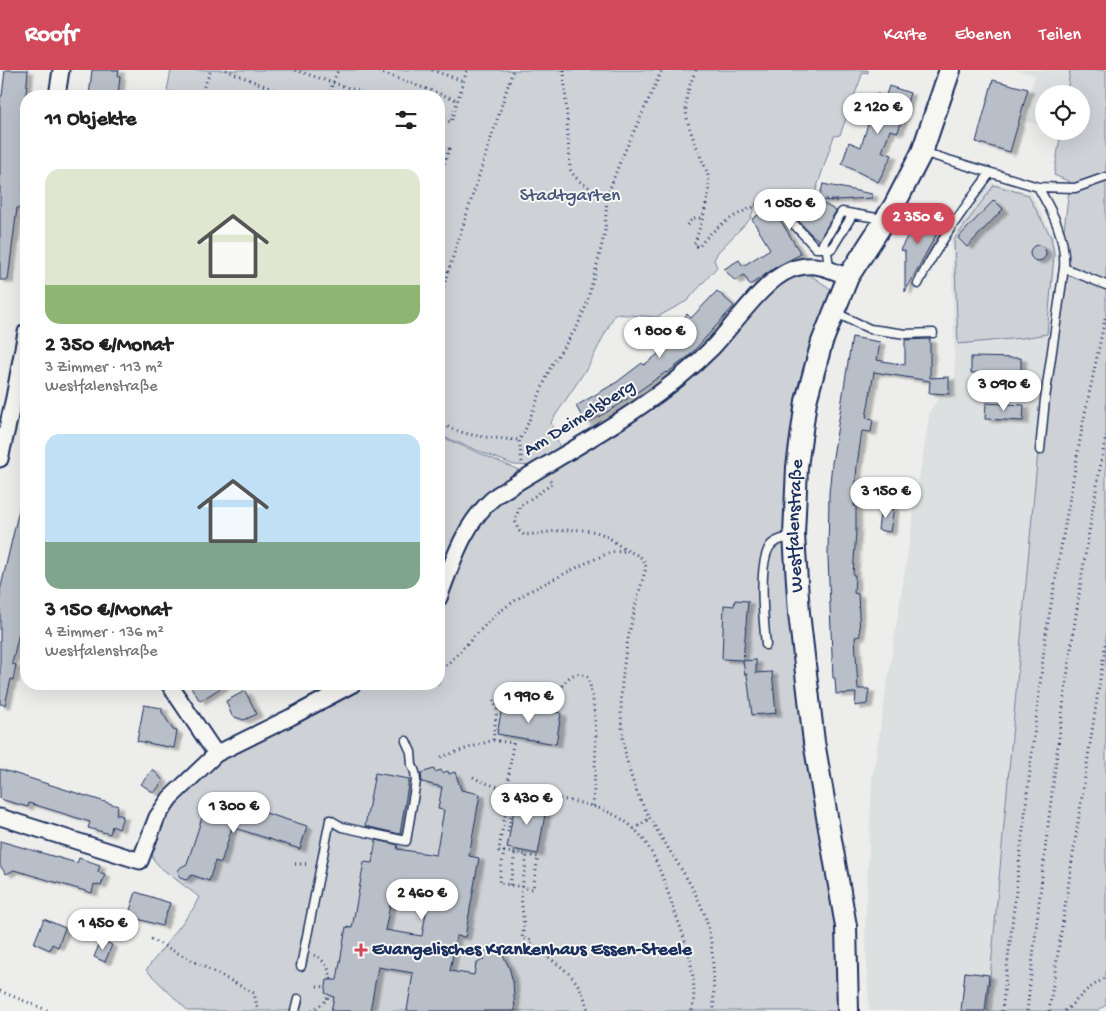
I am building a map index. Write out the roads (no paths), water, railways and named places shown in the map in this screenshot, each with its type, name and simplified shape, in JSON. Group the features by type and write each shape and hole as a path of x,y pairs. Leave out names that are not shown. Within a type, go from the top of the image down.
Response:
{"main road":[{"name":"Westfalenstraße","path":"848,1011 846,926 809,701 799,613 794,535 797,467 806,401 822,342 848,277 885,219 922,152 950,70"}],"street":[{"path":"58,90 61,70"},
{"name":"Am Deimelsberg","path":"445,583 461,542 475,517 486,504 543,466 628,415 680,377 712,347 770,283 789,270 811,265 829,268 848,277"},
{"path":"0,459 7,399 20,353"},
{"path":"173,690 216,754"},
{"path":"0,817 140,860 158,817 170,798 216,754 343,690"}],"lane":[{"path":"922,152 1038,187 1075,188 1106,177"},
{"path":"918,284 954,221 990,173"},
{"path":"1038,187 1061,233 1065,253 1046,389 1040,450"},
{"path":"829,268 824,243 842,212 885,219"},
{"path":"790,220 816,248 826,250"},
{"path":"1064,268 1106,285"},
{"path":"834,312 870,328 906,334 933,333"},
{"path":"766,646 763,600 764,557 771,544 794,535"},
{"path":"301,966 330,820 342,828 406,841 416,772 412,765 411,752 406,740"},
{"path":"295,1011 298,999"}],"place":[{"name":"Evangelisches Krankenhaus Essen-Steele","path":"361,950"}],"park label":[{"name":"Stadtgarten","path":"570,196"}]}
